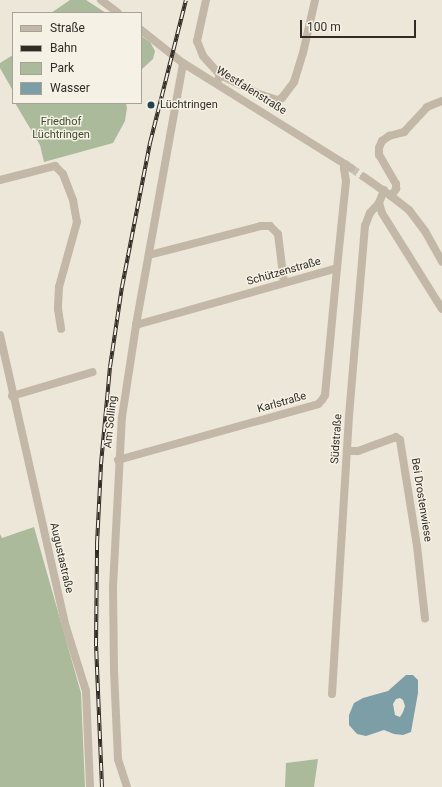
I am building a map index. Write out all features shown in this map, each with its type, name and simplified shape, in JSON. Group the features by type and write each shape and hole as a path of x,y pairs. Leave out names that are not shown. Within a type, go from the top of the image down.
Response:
{"street":[{"path":"101,0 117,12"},
{"path":"206,0 197,41 203,56 220,75 259,94 278,100 282,98 294,82 303,53 315,0"},
{"name":"Westfalenstraße","path":"142,31 184,63 348,166"},
{"name":"Am Solling","path":"127,787 118,758 114,670 113,587 118,460 122,417 136,325 184,63"},
{"path":"216,83 220,75"},
{"path":"391,196 396,189 396,184 379,155 378,148 382,141 389,136 404,132 427,107 442,101"},
{"path":"0,180 55,166 63,174 73,200 78,222 59,287 58,309 61,329"},
{"name":"Schützenstraße","path":"136,325 337,268 346,181 344,168 348,166"},
{"path":"364,177 384,190 417,219 426,231 441,259"},
{"name":"Südstraße","path":"332,694 347,451 366,226 370,213 379,204 384,190"},
{"path":"379,204 382,213 442,309"},
{"path":"149,255 261,226 270,226 278,234 284,284"},
{"name":"Karlstraße","path":"118,460 318,404 325,395 337,268"},
{"name":"Augustastraße","path":"0,335 12,396 65,624 86,691 90,787"},
{"path":"12,396 93,372"},
{"name":"Bei Drostenwiese","path":"347,451 358,451 396,437 400,440 417,546 425,620"}],"green space":[{"path":"70,0 86,0 104,12 52,12"},
{"path":"142,37 150,42 155,51 153,59 142,69"},
{"name":"Friedhof Lüchtringen","path":"12,56 12,89 0,68 0,63"},
{"name":"Friedhof Lüchtringen","path":"16,104 126,104 125,121 113,143 44,162 40,145"},
{"path":"34,527 81,693 85,787 0,787 0,534 2,538"},
{"path":"318,759 314,787 285,787 286,763"}],"water":[{"path":"406,675 413,675 418,680 418,693 411,732 403,735 394,734 384,730 366,736 357,734 349,725 349,715 354,703 363,698 388,691","holes":["400,698 403,700 405,706 400,717 395,715 393,704 396,699"]}],"tunnel":[{"path":"351,168 364,177"}],"railway":[{"path":"102,787 96,646 97,544 101,464 110,367 122,287 150,143 186,0"}],"place":[{"name":"Lüchtringen","path":"151,105"}]}
